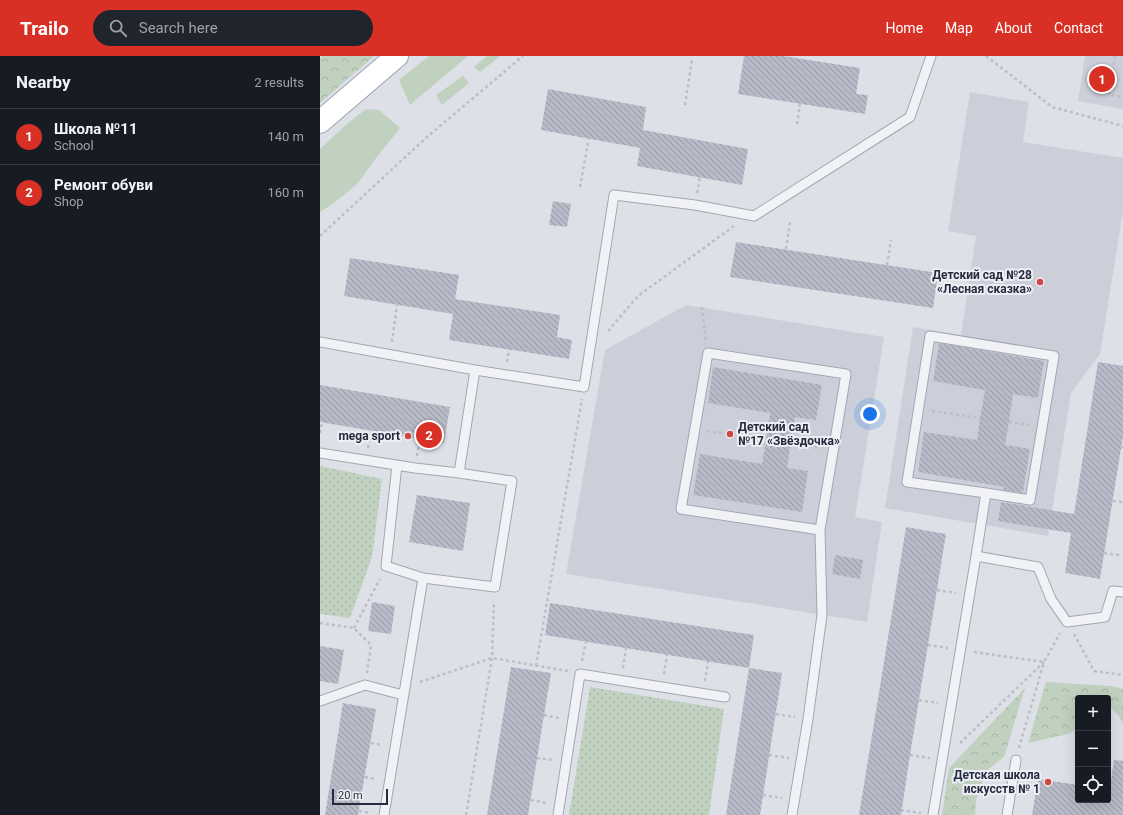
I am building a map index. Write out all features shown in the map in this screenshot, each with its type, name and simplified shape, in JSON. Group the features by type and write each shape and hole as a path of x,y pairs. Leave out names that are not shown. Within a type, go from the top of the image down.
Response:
{"main road":[{"path":"320,122 397,56"}],"lane":[{"path":"320,342 475,370 584,387 614,195 695,205 754,216 910,117 931,56"},
{"path":"930,336 1054,356 1042,427 1030,500 906,482 930,336"},
{"path":"792,815 808,719 822,615 820,530 846,374 708,353 681,509 820,530"},
{"path":"459,473 475,370"},
{"path":"320,453 512,481 495,587 423,578 386,566 397,465"},
{"path":"928,814 942,760 986,493"},
{"path":"976,556 1038,567 1051,599 1068,622 1105,617 1113,591 1123,592"},
{"path":"384,815 423,578"},
{"path":"558,815 580,674 725,697"},
{"path":"320,701 365,685 404,691"},
{"path":"1007,815 1016,760"}],"path":[{"path":"320,236 427,137 523,56"},
{"path":"986,56 1052,107 1123,126"},
{"path":"1115,56 1109,95 1123,97"},
{"path":"685,105 692,60"},
{"path":"797,124 800,104"},
{"path":"580,187 589,138"},
{"path":"590,353 638,296 748,215"},
{"path":"786,249 790,222"},
{"path":"888,265 891,240"},
{"path":"390,354 397,305"},
{"path":"702,307 708,353"},
{"path":"536,666 584,387"},
{"path":"918,409 980,418"},
{"path":"320,433 322,422"},
{"path":"1009,422 1042,427"},
{"path":"695,429 766,440"},
{"path":"791,444 833,450"},
{"path":"1113,501 1123,502"},
{"path":"1104,553 1119,555"},
{"path":"354,628 386,566"},
{"path":"466,815 492,658 495,587"},
{"path":"937,590 970,595"},
{"path":"1016,760 1044,662 1068,622"},
{"path":"1068,622 1094,671 1123,675"},
{"path":"320,623 354,628 371,644 365,685"},
{"path":"404,691 492,658 580,674 586,642"},
{"path":"928,645 1044,662"},
{"path":"621,680 626,648"},
{"path":"662,687 667,655"},
{"path":"703,693 708,661"},
{"path":"910,755 942,760 1044,662"},
{"path":"919,700 951,705"},
{"path":"776,714 808,719"},
{"path":"769,755 801,760"},
{"path":"763,796 794,800"},
{"path":"901,810 928,814"}],"shaded area":[{"path":"1085,56 1123,56 1123,109 1078,101"},
{"name":"Детский сад №28 «Лесная сказка»","path":"970,92 1029,102 1023,142 1123,158 1123,211 1100,354 1071,393 1048,536 885,508 913,327 961,335 976,236 948,231"},
{"name":"Детский сад №17 «Звёздочка»","path":"686,305 884,337 855,517 882,522 867,622 566,574 605,350"}],"green space":[{"path":"322,56 374,56 320,103 320,58"},
{"path":"429,56 468,56 410,105 399,80"},
{"path":"487,56 500,56 480,72 474,67"},
{"path":"463,76 469,83 442,105 436,95"},
{"path":"366,109 379,110 400,128 358,183 334,203 320,212 320,149 348,123"},
{"path":"320,466 382,479 372,557 350,618 320,614"},
{"path":"1046,682 1112,686 1123,689 1123,724 1119,716 1111,708 1111,695 1075,695 1075,730 1068,734 1028,743"},
{"path":"590,687 724,709 709,815 569,815"},
{"path":"1025,688 1004,757 986,771 976,800 975,815 942,815 949,768"}],"building":[{"path":"744,56 783,56 860,68 856,94 868,95 865,114 738,94"},
{"path":"548,89 646,107 643,130 748,149 742,185 637,166 640,148 541,130"},
{"path":"553,201 571,204 567,227 549,225"},
{"path":"736,242 938,273 933,308 730,277"},
{"path":"350,258 459,275 455,299 560,315 557,337 572,340 569,359 449,340 453,314 344,296"},
{"path":"939,343 1044,361 1038,398 1013,394 1005,445 1030,449 1023,493 1003,490 1004,487 918,472 924,432 977,440 985,390 933,381"},
{"path":"1098,362 1123,366 1123,436 1100,579 1065,573 1071,533 998,521 1001,502 1074,514"},
{"path":"713,367 822,385 816,420 795,417 787,468 808,471 802,512 693,495 700,454 762,464 766,440 770,413 708,403"},
{"path":"320,385 450,407 444,443 320,422"},
{"path":"417,495 470,503 463,551 409,542"},
{"path":"906,527 946,534 901,815 859,815"},
{"path":"835,555 863,560 860,579 832,574"},
{"path":"372,602 395,606 391,634 368,631"},
{"path":"550,603 754,635 749,668 545,635"},
{"path":"320,646 344,650 338,684 320,681"},
{"path":"511,667 551,673 528,815 487,815"},
{"path":"749,668 782,673 760,815 726,815"},
{"path":"343,703 376,709 358,815 325,815"},
{"name":"Детская школа искусств № 1","path":"1114,760 1123,761 1123,815 1032,815 1038,779 1075,785 1075,803 1111,803 1111,780"}],"place":[{"name":"Школа №11","path":"1102,79"},
{"name":"Детский сад №28 «Лесная сказка»","path":"1040,282"},
{"name":"Детский сад №17 «Звёздочка»","path":"730,434"},
{"name":"Ремонт обуви","path":"429,435"},
{"name":"mega sport","path":"408,436"},
{"name":"Детская школа искусств № 1","path":"1048,782"}]}
